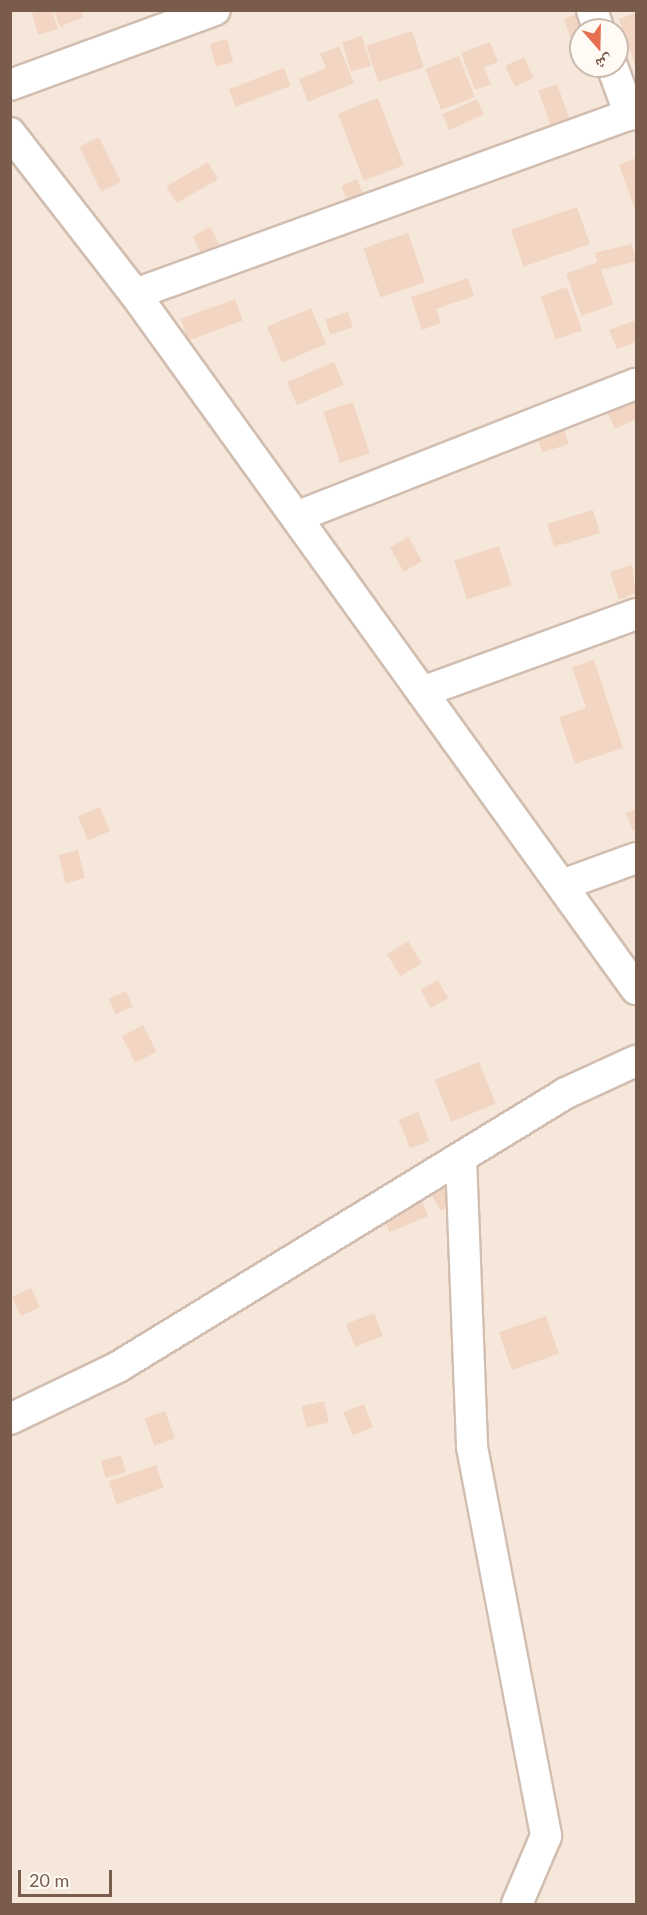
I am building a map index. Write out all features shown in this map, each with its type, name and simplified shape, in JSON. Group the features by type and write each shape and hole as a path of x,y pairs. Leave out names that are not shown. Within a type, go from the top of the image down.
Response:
{"street":[{"path":"10,85 215,10"},
{"path":"135,294 633,113 617,78"},
{"path":"10,134 135,294 636,989"},
{"path":"296,517 636,384"},
{"path":"422,692 636,614"},
{"path":"562,885 636,858"},
{"path":"10,1419 118,1367 567,1093 636,1060"},
{"path":"461,1158 472,1448 546,1836 517,1905"}],"shaded area":[{"path":"11,11 636,11 636,1904 11,1904"}],"building":[{"path":"52,10 58,29 38,35 32,13"},
{"path":"54,10 81,10 83,17 60,27"},
{"path":"586,10 596,18 569,18 569,33 564,19"},
{"path":"636,13 635,65 629,48 629,18 622,18"},
{"path":"412,31 424,67 378,82 366,46"},
{"path":"362,36 371,66 351,72 342,42"},
{"path":"227,39 233,62 216,67 210,44"},
{"path":"490,42 498,62 484,67 491,84 475,90 461,53"},
{"path":"339,46 354,83 308,102 299,79 326,68 320,54"},
{"path":"459,56 475,97 441,110 425,69"},
{"path":"524,57 534,78 515,87 505,66"},
{"path":"284,68 291,86 236,107 229,89"},
{"path":"557,84 570,120 551,127 538,91"},
{"path":"378,98 404,165 364,181 338,113"},
{"path":"477,99 484,115 449,130 442,114"},
{"path":"99,137 121,182 101,192 79,147"},
{"path":"636,158 636,212 619,165"},
{"path":"208,162 218,179 176,203 166,186"},
{"path":"357,179 365,198 350,205 341,186"},
{"path":"577,207 590,244 524,267 511,230"},
{"path":"210,227 219,244 201,253 192,236"},
{"path":"408,233 425,282 380,297 364,248"},
{"path":"632,244 636,262 599,270 595,253"},
{"path":"598,262 613,304 581,316 566,274"},
{"path":"468,278 474,296 436,309 441,323 422,330 411,297"},
{"path":"567,287 582,330 556,340 541,296"},
{"path":"235,299 243,321 188,340 180,319"},
{"path":"311,308 326,344 282,363 267,327"},
{"path":"348,312 353,327 330,335 325,319"},
{"path":"636,320 636,342 617,349 609,330"},
{"path":"334,362 344,385 297,405 287,382"},
{"path":"636,396 636,419 615,429 606,410"},
{"path":"353,402 370,453 340,463 324,412"},
{"path":"562,423 569,444 542,453 535,432"},
{"path":"593,510 600,533 554,547 547,524"},
{"path":"408,537 422,561 404,572 390,548"},
{"path":"499,546 512,585 467,600 454,561"},
{"path":"632,565 636,593 619,600 610,572"},
{"path":"594,660 623,748 575,764 559,717 586,708 572,667"},
{"path":"100,807 110,831 88,840 78,816"},
{"path":"636,809 636,829 633,831 626,813"},
{"path":"78,850 85,878 66,883 59,855"},
{"path":"408,941 422,963 401,976 387,954"},
{"path":"438,980 448,998 431,1008 421,990"},
{"path":"126,991 133,1007 116,1014 109,999"},
{"path":"143,1025 157,1052 135,1063 122,1036"},
{"path":"479,1062 496,1104 451,1122 434,1080"},
{"path":"418,1112 430,1141 410,1149 399,1120"},
{"path":"468,1172 478,1189 441,1211 431,1194"},
{"path":"418,1192 428,1216 389,1232 379,1208"},
{"path":"31,1288 40,1307 21,1316 12,1297"},
{"path":"374,1313 383,1336 355,1347 346,1324"},
{"path":"546,1316 559,1354 512,1370 499,1332"},
{"path":"324,1401 329,1422 307,1428 302,1406"},
{"path":"364,1404 373,1427 352,1435 343,1412"},
{"path":"165,1411 175,1438 154,1446 144,1419"},
{"path":"121,1455 126,1472 106,1478 101,1461"},
{"path":"156,1465 164,1488 117,1504 109,1481"}]}
